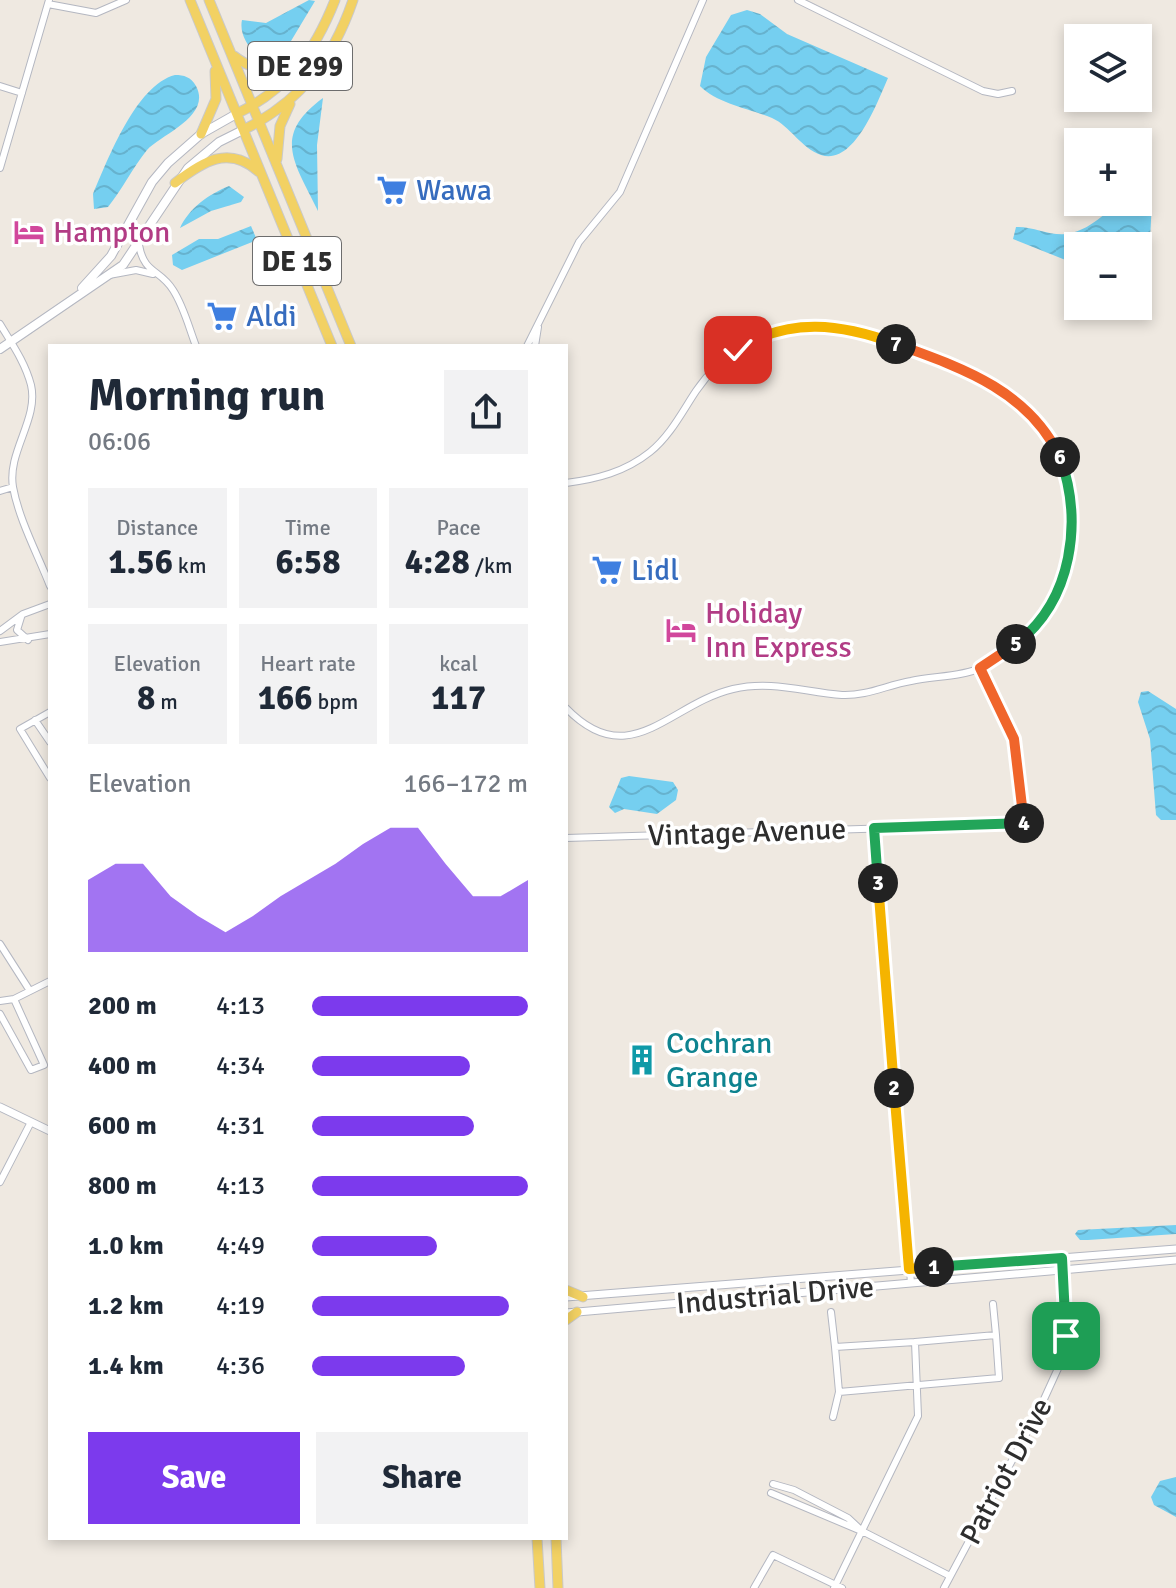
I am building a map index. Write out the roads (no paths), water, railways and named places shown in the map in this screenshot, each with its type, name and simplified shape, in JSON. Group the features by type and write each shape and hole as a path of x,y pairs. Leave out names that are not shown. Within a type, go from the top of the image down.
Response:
{"main road":[{"path":"190,0 238,113"},
{"path":"66,302 111,256 159,173 201,134 253,106 209,0"},
{"name":"DE 299","path":"253,106 285,83 307,57 335,0"},
{"name":"DE 299","path":"277,165 280,126 294,98 329,55 353,0"},
{"path":"201,134 216,99 212,52"},
{"path":"231,54 247,66 266,72 307,57"},
{"path":"0,349 123,265 139,245 175,183 199,157 294,98"},
{"name":"DE 15","path":"253,106 350,344"},
{"name":"DE 299","path":"238,113 263,176"},
{"path":"175,183 203,163 222,156 244,161 263,176"},
{"name":"DE 15","path":"263,176 331,344"},
{"path":"568,1291 583,1297"},
{"path":"568,1319 577,1312"},
{"path":"537,1540 540,1588"},
{"path":"556,1540 558,1588"}],"street":[{"path":"0,168 49,2 96,13 126,0"},
{"path":"528,344 579,242 620,192 682,42 703,0"},
{"path":"798,0 983,91 998,94 1012,91"},
{"path":"0,86 22,93"},
{"path":"139,245 142,261 171,286 195,344"},
{"path":"109,275 136,270 157,275"},
{"path":"535,344 544,309"},
{"path":"0,324 21,357 32,387 31,408 13,462 13,487 48,581"},
{"path":"568,483 617,472 652,451 720,362 755,338 806,325 852,329 985,379 1022,404 1059,454 1071,491 1073,540 1058,588 1036,624 1015,645 980,668 910,681 867,694 845,695 797,686 764,685 732,689 705,699 661,726 635,735 604,735 585,726 568,710"},
{"path":"0,491 13,487"},
{"path":"0,631 23,614 48,605"},
{"path":"23,614 17,630 28,640"},
{"path":"0,642 48,635"},
{"name":"Vintage Avenue","path":"568,838 1024,824 1014,739 980,668"},
{"path":"48,713 20,729 48,775"},
{"path":"35,720 48,739"},
{"path":"874,828 911,1283"},
{"path":"0,944 30,991"},
{"path":"0,1001 14,999 48,982"},
{"path":"0,1014 31,1070 44,1065 14,999"},
{"path":"0,1107 48,1130"},
{"path":"0,1182 31,1122"},
{"name":"Industrial Drive","path":"568,1297 1176,1249"},
{"name":"Patriot Drive","path":"944,1588 1065,1353 1062,1258"},
{"name":"Industrial Drive","path":"568,1313 1176,1260"},
{"path":"839,1392 999,1378 993,1304"},
{"path":"831,1312 839,1392 833,1417"},
{"path":"835,1347 996,1335"},
{"path":"754,1588 773,1555 837,1587 918,1416 915,1342"},
{"path":"773,1484 794,1490 848,1518 862,1531"},
{"path":"771,1493 846,1527 862,1531 950,1576"}],"water":[{"path":"309,0 315,1 285,51 259,55 248,45 243,35 242,20 266,23"},
{"path":"747,10 760,14 787,34 888,78 864,129 844,151 833,156 814,152 772,118 724,101 700,86 706,57 731,15"},
{"path":"175,75 187,77 194,83 199,97 197,106 183,123 147,150 108,207 94,209 93,194 125,125 148,93"},
{"path":"323,98 317,145 318,211 292,151 297,125"},
{"path":"229,186 244,197 241,202 211,211 180,228 200,202"},
{"path":"1103,216 1151,216 1150,232 1074,232"},
{"path":"251,226 257,240 182,270 173,265 172,255 199,239 218,239"},
{"path":"1016,227 1064,234 1064,259 1013,239"},
{"path":"1148,691 1176,709 1176,820 1161,820 1156,815 1150,739 1138,702 1141,692"},
{"path":"629,776 673,782 678,790 676,800 657,814 624,809 615,813 609,807 621,778"},
{"path":"1176,1225 1176,1234 1080,1240 1075,1234 1078,1230"},
{"path":"1176,1477 1176,1517 1154,1505 1151,1497 1160,1481"}],"place":[{"name":"Wawa","path":"392,190"},
{"name":"Hampton","path":"29,232"},
{"name":"Aldi","path":"222,316"},
{"name":"Lidl","path":"607,570"},
{"name":"Holiday Inn Express","path":"681,630"},
{"name":"Cochran Grange","path":"642,1060"}]}
